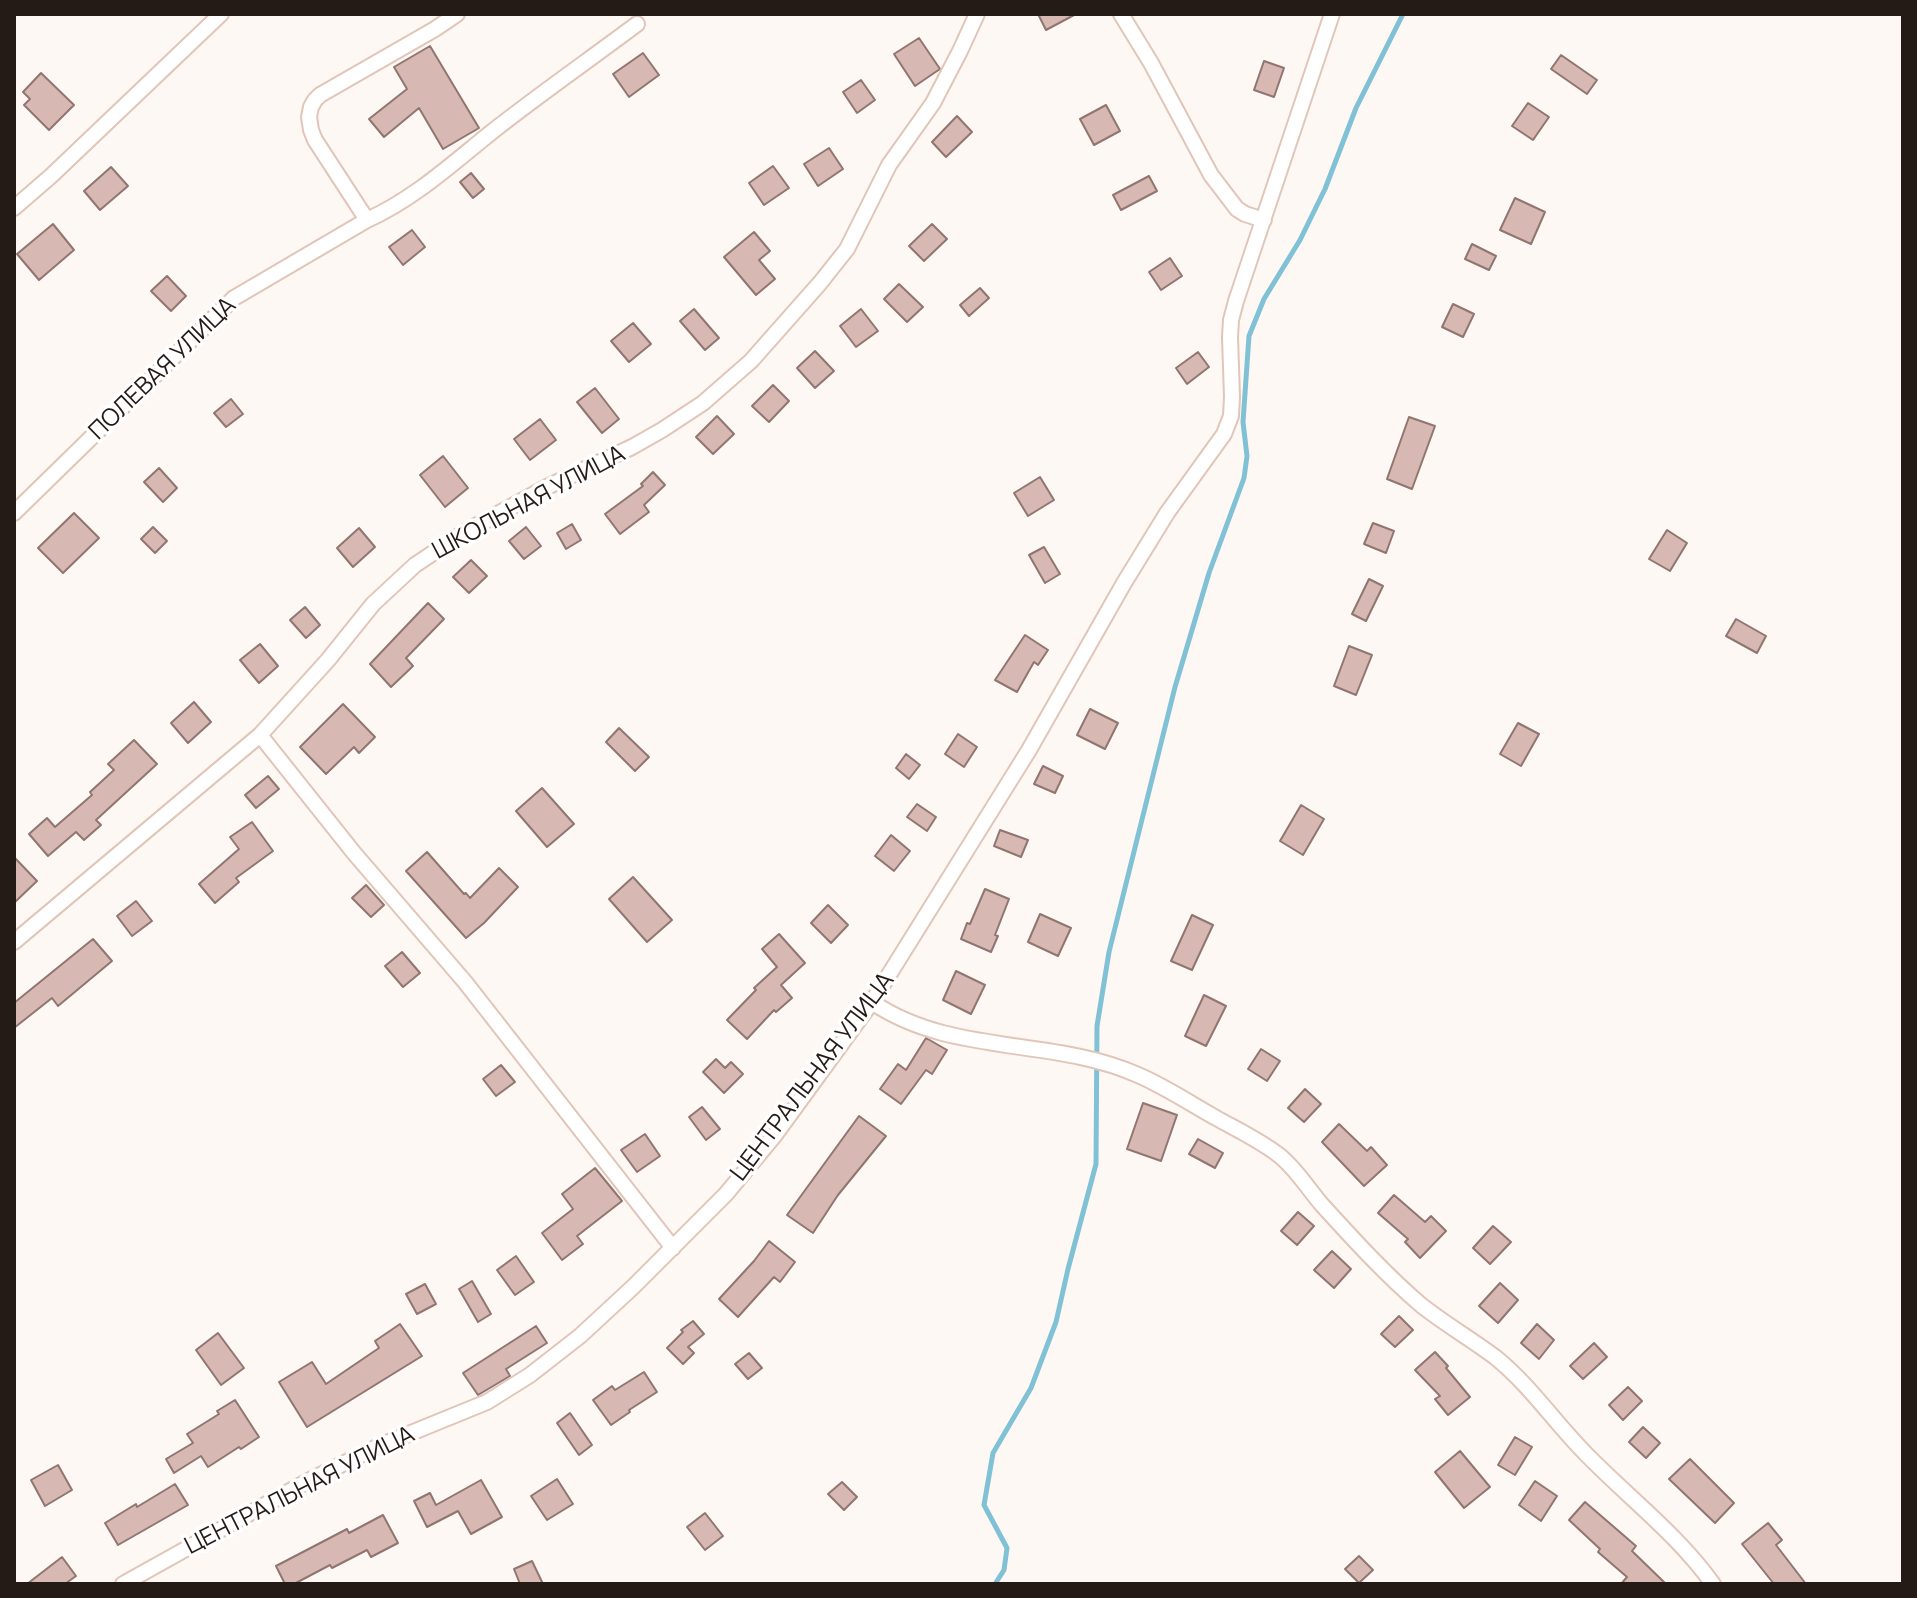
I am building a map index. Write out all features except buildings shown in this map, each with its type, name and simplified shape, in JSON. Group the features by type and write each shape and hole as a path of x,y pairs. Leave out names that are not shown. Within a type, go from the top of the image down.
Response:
{"street":[{"path":"14,208 221,14"},
{"path":"367,220 315,140 309,117 311,107 320,95 457,14"},
{"name":"ШКОЛЬНАЯ УЛИЦА","path":"14,942 260,735 328,660 373,604 415,565 463,533 662,430 703,403 751,361 847,249 889,165 933,103 977,14"},
{"path":"1121,14 1211,175 1237,209 1264,220"},
{"name":"ЦЕНТРАЛЬНАЯ УЛИЦА","path":"123,1584 306,1482 366,1452 487,1402 530,1375 580,1336 673,1248 726,1194 775,1135 872,1002 1029,750 1167,513 1224,434 1231,416 1231,320 1332,14"},
{"name":"ПОЛЕВАЯ УЛИЦА","path":"14,513 234,298 424,187 637,24"},
{"path":"260,735 354,853 465,982 673,1248"},
{"path":"872,1002 891,1015 940,1032 1122,1068 1161,1085 1280,1156 1380,1266 1422,1305 1497,1359 1527,1387 1586,1454 1695,1559 1713,1584"}],"waterway":[{"path":"995,1584 1004,1570 1007,1548 984,1505 993,1453 1031,1388 1056,1322 1096,1164 1097,1026 1109,952 1175,687 1209,573 1244,478 1247,456 1243,422 1249,336 1264,299 1300,240 1325,189 1356,108 1403,14"}]}
